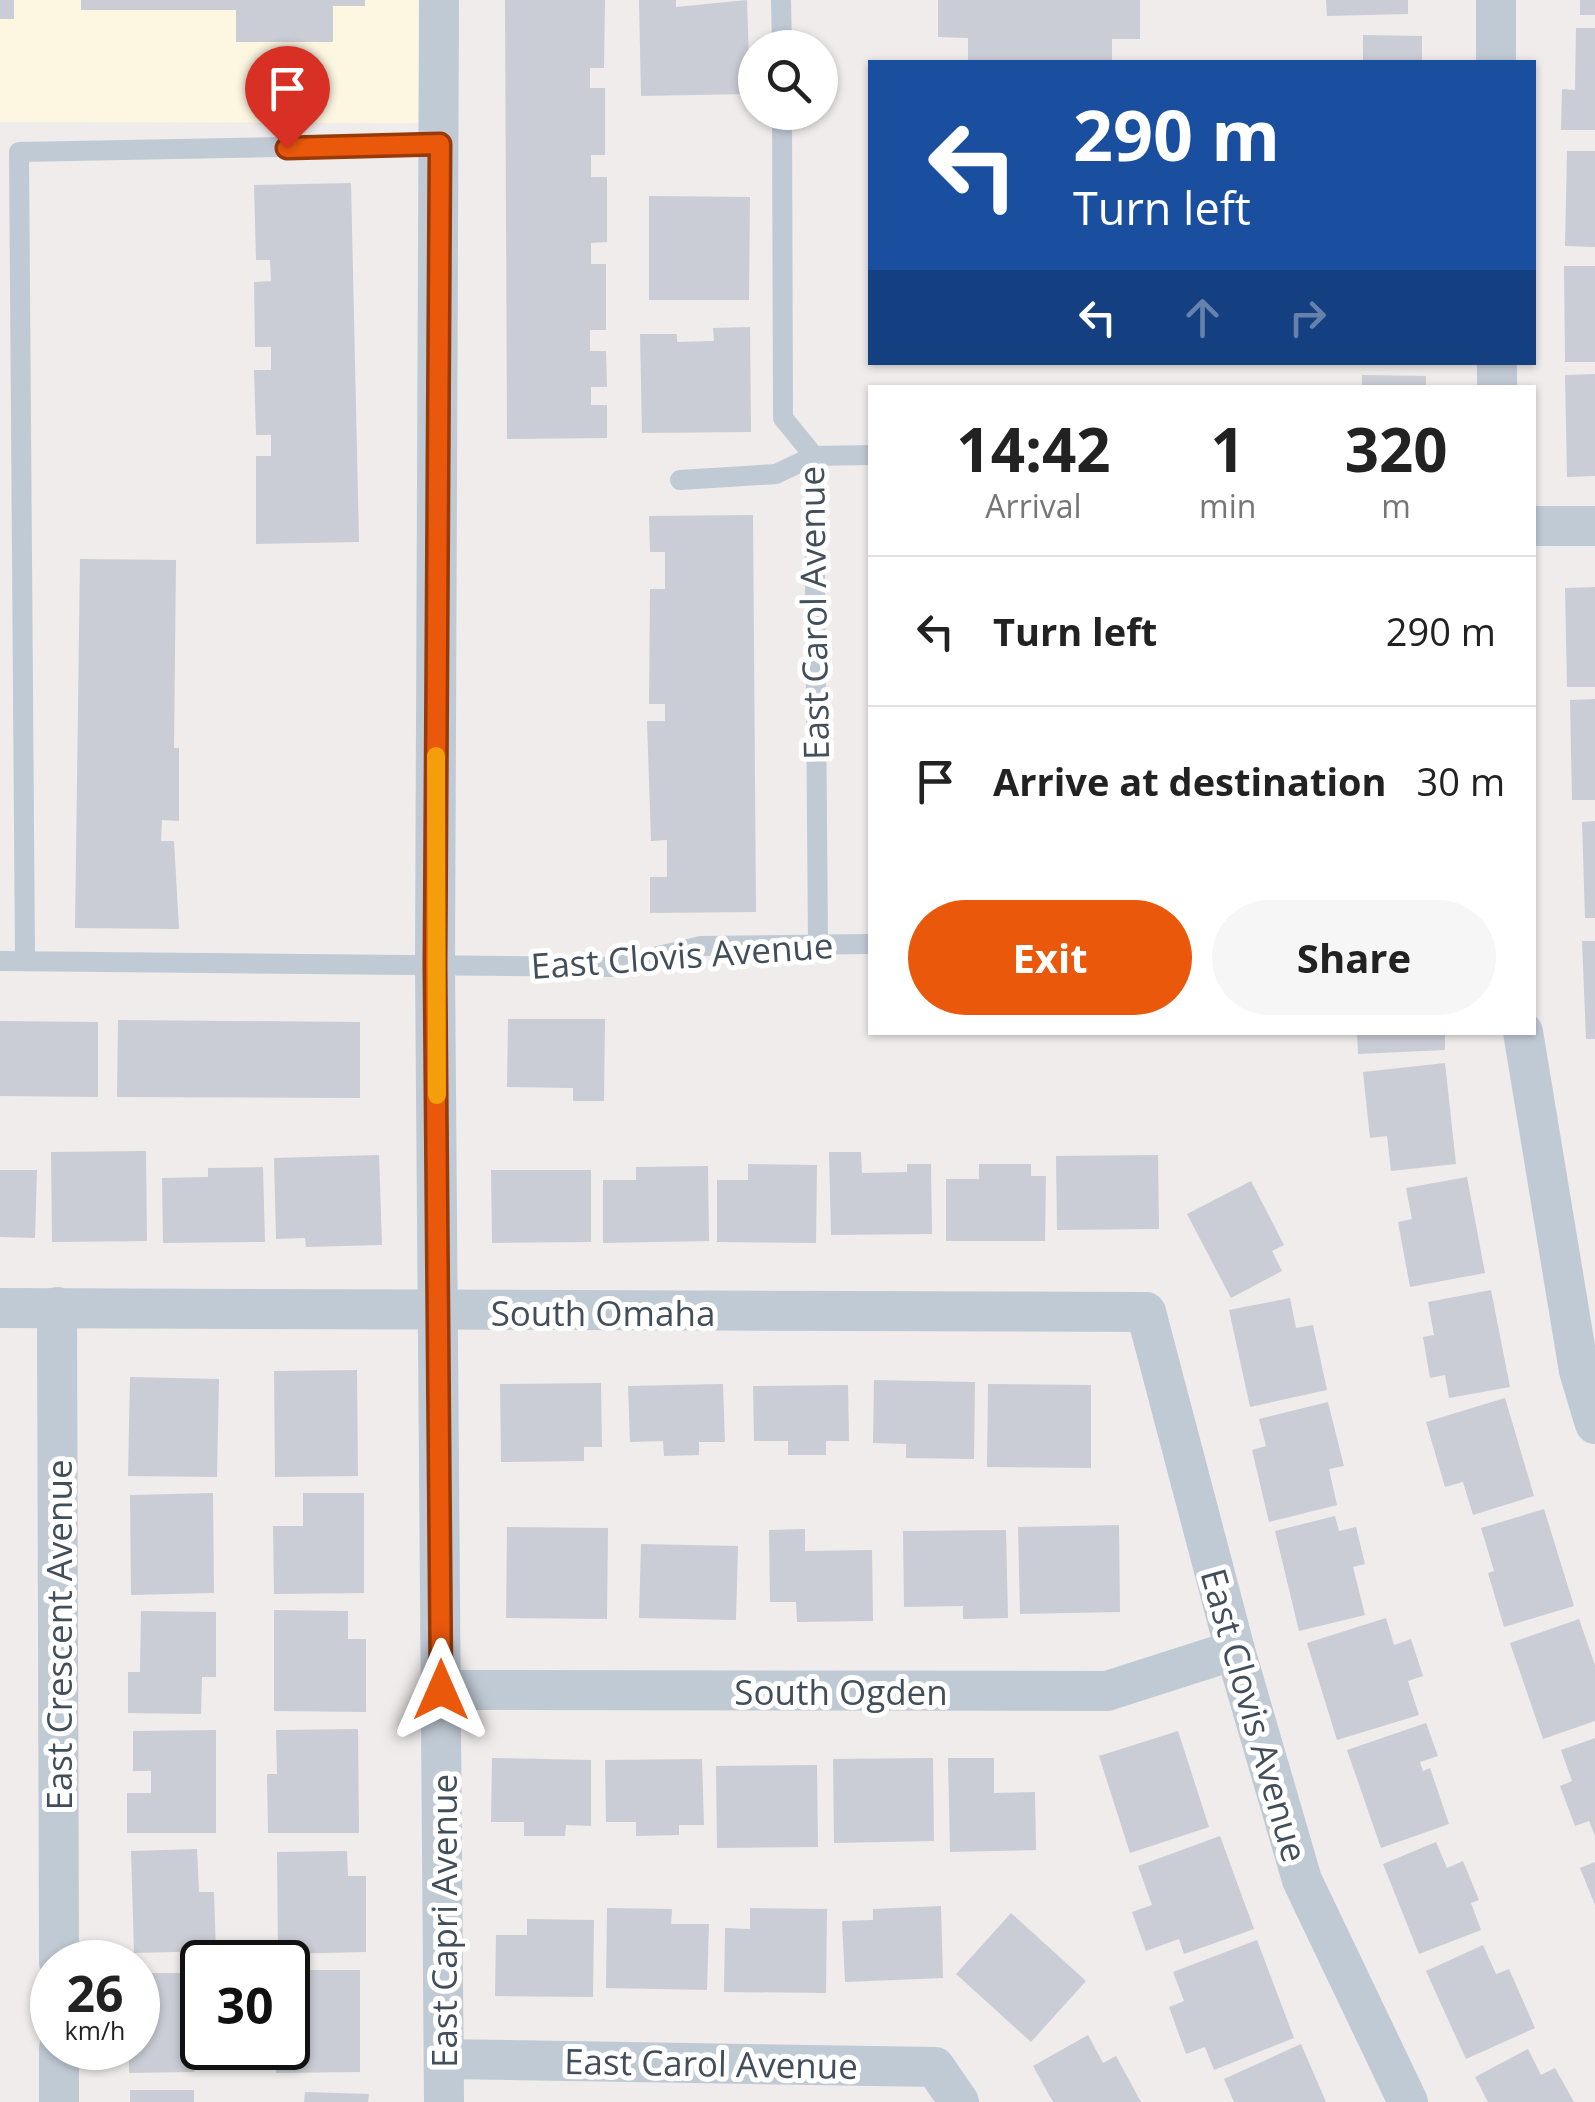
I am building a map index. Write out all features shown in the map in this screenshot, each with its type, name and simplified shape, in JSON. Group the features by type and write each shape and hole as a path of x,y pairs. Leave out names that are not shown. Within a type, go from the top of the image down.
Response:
{"street":[{"name":"East Capri Avenue","path":"439,0 435,966 444,2102"},
{"path":"1496,0 1496,60"},
{"path":"1536,526 1595,526"},
{"path":"1523,1035 1579,1371 1595,1424"},
{"name":"East Crescent Avenue","path":"58,1307 59,1940"},
{"name":"South Omaha","path":"0,1308 1146,1312"},
{"name":"East Clovis Avenue","path":"1146,1312 1234,1650 1302,1880 1408,2102"},
{"name":"South Ogden","path":"441,1690 1107,1691 1234,1650"},
{"name":"East Carol Avenue","path":"444,2058 935,2067 959,2102"},
{"path":"59,2070 60,2102"}],"lane":[{"path":"782,0 782,30"},
{"name":"East Carol Avenue","path":"782,130 783,418 814,456 818,944"},
{"path":"24,962 19,152 440,144"},
{"path":"680,480 776,474 814,456 868,455"},
{"name":"East Clovis Avenue","path":"0,962 612,966 701,946 868,944"}],"shaded area":[{"path":"0,0 439,0 440,123 0,122"}],"building":[{"path":"0,0 14,0 14,19 0,19"},
{"path":"81,0 365,0 365,6 333,6 333,42 236,42 236,10 81,10"},
{"path":"505,0 605,0 604,68 590,68 590,88 605,88 605,155 591,155 591,177 607,177 607,242 591,243 591,264 606,264 606,330 590,330 590,351 606,351 607,387 591,387 591,405 607,405 607,438 507,439"},
{"path":"639,0 676,0 676,7 747,0 748,30 738,30 738,94 641,96"},
{"path":"938,0 1140,0 1140,39 1112,39 1112,60 968,60 968,38 938,37"},
{"path":"1326,0 1408,0 1408,14 1327,16"},
{"path":"1580,0 1595,0 1595,15 1580,15"},
{"path":"1576,28 1595,28 1595,130 1561,130 1562,89 1575,90"},
{"path":"1363,35 1422,36 1422,60 1363,60"},
{"path":"1567,151 1595,151 1595,247 1565,246"},
{"path":"351,183 359,542 256,544 256,456 271,456 271,435 256,435 254,370 271,370 271,347 255,347 254,282 271,281 270,260 256,260 254,185"},
{"path":"649,196 750,197 749,300 649,300"},
{"path":"1564,266 1595,266 1595,362 1565,362"},
{"path":"750,327 751,432 642,433 640,334 677,334 677,342 714,341 713,328"},
{"path":"1595,374 1595,476 1567,477 1565,375"},
{"path":"1362,375 1426,376 1426,385 1362,385"},
{"path":"753,515 756,912 650,913 650,877 667,877 667,840 651,841 647,721 665,721 665,704 649,704 650,589 665,589 665,552 650,552 649,516"},
{"path":"80,559 176,560 174,748 179,748 179,821 162,820 161,841 174,841 179,929 75,928"},
{"path":"1595,587 1595,687 1567,687 1565,588"},
{"path":"1595,699 1595,800 1572,800 1570,700"},
{"path":"1595,821 1595,918 1585,918 1582,822"},
{"path":"1582,941 1595,941 1595,1039 1586,1039"},
{"path":"508,1019 605,1019 604,1101 573,1101 573,1088 507,1087"},
{"path":"118,1020 360,1022 360,1098 117,1097"},
{"path":"0,1021 98,1022 98,1097 0,1096"},
{"path":"1357,1035 1445,1035 1445,1050 1358,1054"},
{"path":"1445,1063 1456,1164 1391,1171 1387,1136 1370,1138 1363,1072"},
{"path":"146,1151 147,1241 52,1242 51,1152"},
{"path":"829,1152 861,1152 862,1173 907,1172 907,1164 931,1164 932,1234 831,1235"},
{"path":"379,1155 382,1245 306,1247 305,1238 276,1239 274,1158"},
{"path":"1158,1155 1159,1229 1057,1230 1056,1156"},
{"path":"748,1164 817,1165 816,1243 717,1242 717,1180 748,1180"},
{"path":"979,1164 1031,1164 1031,1176 1046,1176 1045,1241 946,1241 946,1179 979,1179"},
{"path":"708,1166 709,1241 603,1243 603,1180 636,1180 636,1167"},
{"path":"263,1167 265,1242 163,1243 162,1178 208,1177 208,1168"},
{"path":"0,1170 37,1170 35,1238 0,1237"},
{"path":"491,1170 591,1170 591,1242 492,1243"},
{"path":"1467,1177 1485,1273 1410,1287 1398,1222 1412,1219 1406,1188"},
{"path":"1251,1181 1284,1245 1272,1251 1282,1271 1231,1298 1187,1214"},
{"path":"1491,1290 1510,1387 1449,1398 1445,1375 1430,1378 1423,1337 1434,1335 1428,1302"},
{"path":"1290,1298 1296,1328 1313,1325 1327,1390 1250,1407 1229,1310"},
{"path":"357,1370 358,1476 275,1477 274,1371"},
{"path":"130,1377 219,1379 217,1477 128,1476"},
{"path":"874,1380 975,1382 974,1459 906,1458 906,1444 873,1443"},
{"path":"601,1383 602,1447 584,1447 584,1461 501,1462 500,1384"},
{"path":"723,1384 725,1442 699,1442 699,1455 664,1456 663,1441 630,1442 628,1386"},
{"path":"988,1384 1091,1385 1091,1468 987,1467"},
{"path":"848,1385 849,1441 826,1441 826,1455 788,1455 788,1441 754,1441 753,1386"},
{"path":"1505,1398 1534,1496 1473,1515 1463,1482 1445,1487 1426,1422"},
{"path":"1328,1402 1344,1466 1329,1469 1337,1505 1269,1522 1252,1450 1266,1446 1259,1419"},
{"path":"213,1493 214,1593 131,1595 130,1495"},
{"path":"303,1493 364,1493 364,1593 274,1594 273,1526 303,1526"},
{"path":"1544,1509 1574,1606 1504,1627 1488,1573 1494,1571 1481,1528"},
{"path":"1335,1516 1339,1531 1356,1527 1365,1564 1353,1567 1365,1615 1299,1631 1275,1531"},
{"path":"1119,1525 1120,1612 1020,1614 1018,1527"},
{"path":"507,1527 608,1528 607,1619 506,1618"},
{"path":"805,1529 805,1551 872,1550 873,1621 797,1622 796,1602 770,1602 769,1530"},
{"path":"1006,1530 1008,1618 963,1619 963,1606 904,1607 903,1531"},
{"path":"641,1544 738,1546 736,1620 639,1618"},
{"path":"274,1610 348,1611 348,1639 366,1639 366,1712 274,1711"},
{"path":"141,1611 216,1612 216,1677 202,1677 201,1714 128,1713 128,1672 140,1672"},
{"path":"1386,1618 1394,1645 1411,1639 1423,1676 1408,1681 1419,1715 1337,1740 1307,1643"},
{"path":"1579,1619 1595,1665 1595,1721 1543,1739 1510,1643"},
{"path":"1426,1723 1438,1756 1420,1762 1423,1771 1430,1768 1449,1824 1381,1848 1347,1750"},
{"path":"358,1729 359,1833 268,1833 267,1774 277,1774 276,1730"},
{"path":"216,1730 216,1833 127,1833 127,1793 151,1793 151,1771 133,1771 133,1731"},
{"path":"1178,1731 1209,1827 1130,1853 1099,1756"},
{"path":"1595,1738 1595,1836 1589,1821 1575,1826 1560,1786 1572,1781 1561,1750"},
{"path":"492,1758 591,1760 591,1826 566,1825 565,1836 524,1836 524,1822 491,1822"},
{"path":"933,1758 934,1841 834,1843 833,1759"},
{"path":"948,1758 994,1758 994,1793 1035,1792 1036,1850 950,1852"},
{"path":"702,1759 704,1825 679,1825 679,1835 636,1836 636,1822 606,1822 605,1760"},
{"path":"817,1765 818,1847 717,1848 716,1766"},
{"path":"1220,1836 1254,1929 1184,1954 1179,1939 1146,1951 1132,1912 1152,1905 1138,1866"},
{"path":"1436,1842 1447,1868 1463,1861 1479,1900 1471,1903 1481,1930 1419,1954 1383,1864"},
{"path":"197,1849 199,1892 214,1892 216,1940 180,1940 180,1952 160,1952 160,1940 134,1940 131,1851"},
{"path":"347,1851 348,1876 366,1876 366,1952 310,1953 310,1940 278,1940 277,1852"},
{"path":"1595,1862 1595,1905 1580,1868"},
{"path":"941,1906 943,1978 845,1982 842,1921 873,1920 873,1909"},
{"path":"607,1908 672,1909 671,1924 709,1924 707,1990 606,1988"},
{"path":"750,1908 827,1909 826,1993 724,1992 725,1928 750,1929"},
{"path":"1011,1913 1086,1981 1031,2042 956,1974"},
{"path":"527,1919 594,1920 593,1997 495,1996 496,1935 527,1935"},
{"path":"1257,1940 1294,2038 1214,2070 1205,2047 1186,2054 1169,2007 1184,2001 1173,1972"},
{"path":"1483,1945 1496,1974 1509,1969 1535,2028 1466,2059 1426,1971"},
{"path":"310,1970 360,1970 360,2072 276,2073 310,2070"},
{"path":"160,1973 180,1973 180,2070 194,2072 129,2073 160,2070"},
{"path":"1088,2035 1103,2063 1116,2056 1141,2102 1053,2102 1033,2066"},
{"path":"1301,2044 1326,2102 1234,2102 1224,2079"},
{"path":"1528,2049 1541,2075 1555,2068 1574,2102 1488,2102 1475,2077"},
{"path":"130,2090 194,2090 194,2102 130,2102"},
{"path":"305,2092 369,2094 368,2102 304,2102"}],"slow traffic":[{"path":"436,756 437,1095"}],"route":[{"path":"287,148 440,144 435,966 441,1690"}]}
